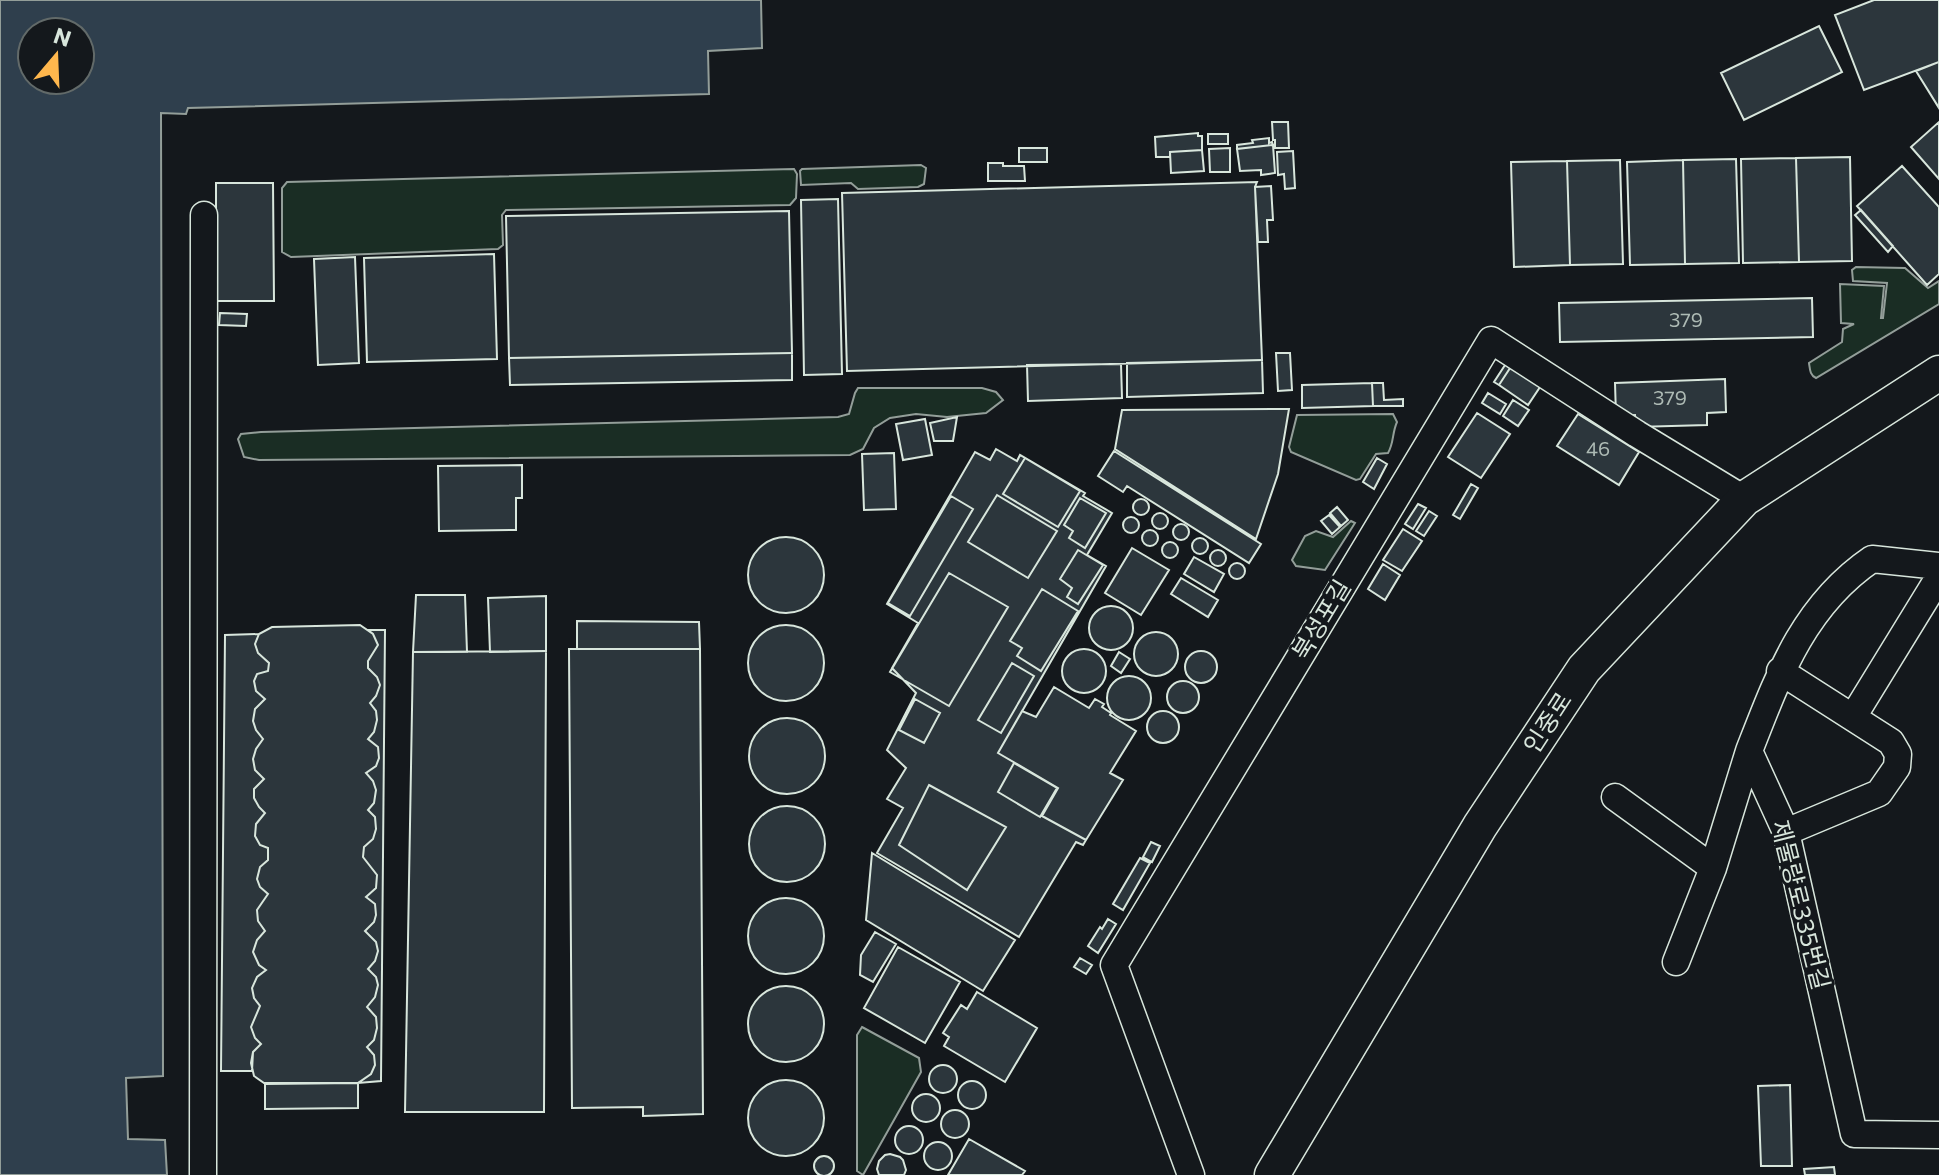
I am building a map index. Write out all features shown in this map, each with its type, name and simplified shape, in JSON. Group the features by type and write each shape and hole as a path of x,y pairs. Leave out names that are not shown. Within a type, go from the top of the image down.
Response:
{"main road":[{"name":"인중로","path":"1272,1175 1480,826 1584,669 1744,499 1939,373"}],"street":[{"path":"203,1175 204,215"},
{"name":"북성포길","path":"1191,1175 1114,965 1491,340 1744,499"},
{"path":"1676,962 1713,868 1749,751 1780,671 1804,627 1850,574 1872,559 1939,566"},
{"path":"1853,717 1939,577"},
{"path":"1780,671 1891,742 1898,754 1897,767 1879,793 1786,832"},
{"name":"제물량로335번길","path":"1749,751 1786,832 1854,1134 1939,1135"},
{"path":"1615,797 1713,868"}],"green space":[{"path":"921,165 926,168 924,184 918,187 858,189 851,183 801,185 802,169"},
{"path":"794,169 797,174 796,198 790,205 506,210 502,215 503,245 498,249 291,257 282,252 282,188 287,182"},
{"path":"1856,267 1905,268 1928,288 1939,281 1939,304 1816,378 1811,374 1809,363 1842,342 1843,329 1854,324 1841,323 1840,284 1884,286 1883,318 1887,283 1853,281 1852,270"},
{"path":"858,388 982,388 996,392 1003,400 986,413 947,417 916,414 890,418 874,428 863,449 850,455 259,460 244,457 238,439 241,434 261,432 838,417 849,414"},
{"path":"1393,414 1397,422 1388,453 1376,454 1360,479 1291,452 1289,447 1297,415"},
{"path":"1351,521 1355,523 1325,570 1296,566 1292,560 1305,536 1316,531 1333,537"},
{"path":"862,1027 919,1058 921,1072 863,1175 857,1171 857,1035"}],"water":[{"path":"0,0 761,0 762,48 708,51 709,94 188,108 186,114 161,113 163,1076 126,1078 128,1139 165,1140 167,1175 0,1175"}],"building":[{"path":"1874,0 1939,0 1939,62 1864,90 1835,15"},
{"path":"1819,26 1842,72 1744,120 1721,73"},
{"path":"1939,62 1939,108 1916,71"},
{"path":"1272,122 1288,122 1289,148 1275,148"},
{"path":"1939,122 1939,179 1911,147"},
{"path":"1198,133 1202,136 1202,150 1170,152 1170,157 1156,157 1155,137"},
{"path":"1208,134 1228,134 1228,144 1208,144"},
{"path":"1269,138 1269,143 1273,145 1237,149 1237,145"},
{"path":"1273,145 1275,173 1261,175 1261,170 1240,171 1237,149"},
{"path":"1019,148 1047,148 1047,162 1019,162"},
{"path":"1230,148 1230,172 1210,172 1209,149"},
{"path":"1202,150 1204,171 1171,173 1170,152"},
{"path":"1293,151 1295,188 1285,189 1284,174 1278,175 1277,152"},
{"path":"1850,157 1852,261 1799,262 1796,158"},
{"path":"1796,158 1799,262 1743,263 1741,159"},
{"path":"1736,159 1739,263 1685,264 1683,160"},
{"path":"1620,160 1623,264 1570,265 1567,161"},
{"path":"1683,160 1685,264 1630,265 1627,162"},
{"path":"1567,161 1570,265 1514,267 1511,162"},
{"path":"988,163 1024,166 1025,181 988,181"},
{"path":"1902,166 1939,207 1939,274 1927,285 1857,206"},
{"path":"1257,182 1262,360 847,371 842,193"},
{"path":"216,183 273,183 274,301 216,301"},
{"path":"1271,186 1273,220 1267,220 1268,242 1258,242 1255,187"},
{"path":"838,199 842,374 804,375 801,200"},
{"path":"1861,210 1893,246 1888,252 1855,215"},
{"path":"789,211 792,353 509,358 506,216"},
{"path":"494,254 497,359 367,362 364,258"},
{"path":"355,257 359,363 318,365 314,259"},
{"path":"1812,298 1813,337 1560,342 1559,303"},
{"path":"220,313 247,314 246,326 219,325"},
{"path":"792,353 792,380 510,385 509,358"},
{"path":"1276,353 1290,353 1292,390 1278,391"},
{"path":"1262,360 1263,393 1127,397 1127,363"},
{"path":"1507,362 1512,365 1499,385 1494,382"},
{"path":"1121,364 1122,398 1028,401 1027,365"},
{"path":"1512,365 1542,384 1528,405 1499,385"},
{"path":"1725,379 1726,412 1707,413 1707,425 1636,427 1635,415 1616,416 1615,383"},
{"path":"1372,383 1373,406 1302,408 1302,385"},
{"path":"1372,383 1383,383 1384,400 1403,399 1403,406 1373,406"},
{"path":"1488,393 1506,404 1500,414 1482,403"},
{"path":"1513,400 1529,410 1518,426 1503,416"},
{"path":"1289,409 1278,474 1256,539 1115,449 1122,410"},
{"path":"1477,413 1510,434 1481,478 1448,457"},
{"path":"1578,414 1639,452 1619,485 1557,446"},
{"path":"957,417 953,441 934,441 930,423"},
{"path":"925,419 932,455 903,460 896,424"},
{"path":"996,449 1017,461 1020,455 1085,493 1083,496 1112,513 1087,555 1106,566 998,753 1058,788 1042,816 1086,840 1083,845 1076,842 1019,937 877,853 903,808 887,799 906,768 887,750 916,693 892,668 918,623 887,604 975,452 990,460"},
{"path":"1114,451 1261,544 1249,563 1127,486 1123,492 1098,476"},
{"path":"894,453 896,509 864,510 862,454"},
{"path":"1025,458 1080,491 1058,527 1003,494"},
{"path":"1377,458 1387,464 1374,489 1363,482"},
{"path":"522,465 522,498 516,498 516,530 439,531 438,466"},
{"path":"1471,484 1478,488 1460,519 1453,515"},
{"path":"997,495 1057,531 1028,578 968,542"},
{"path":"951,496 973,509 910,616 888,603"},
{"path":"1080,498 1106,513 1085,548 1069,538 1073,531 1064,525"},
{"path":"1138,499 1144,499 1149,507 1147,513 1138,515 1133,510 1133,504"},
{"path":"1418,504 1426,508 1413,529 1405,524"},
{"path":"1337,507 1348,520 1341,526 1330,513"},
{"path":"1429,511 1437,516 1424,536 1416,531"},
{"path":"1157,513 1163,513 1168,521 1166,527 1157,529 1152,524 1152,518"},
{"path":"1329,515 1340,527 1332,534 1321,521"},
{"path":"1131,517 1137,519 1137,531 1131,533 1125,531 1123,525 1125,519"},
{"path":"1178,524 1184,524 1189,532 1187,538 1178,540 1173,535 1173,529"},
{"path":"1403,529 1422,541 1402,571 1383,560"},
{"path":"1150,530 1156,532 1156,544 1150,546 1144,544 1142,538 1144,532"},
{"path":"786,537 800,540 813,548 821,561 824,575 821,589 813,602 800,610 786,613 772,610 759,602 751,589 748,575 751,561 759,548 772,540"},
{"path":"1200,538 1206,540 1206,552 1200,554 1194,552 1192,546 1194,540"},
{"path":"1170,542 1176,544 1176,556 1170,558 1164,556 1162,550 1164,544"},
{"path":"1132,548 1169,570 1141,615 1105,593"},
{"path":"1078,550 1103,565 1078,604 1067,597 1072,588 1060,579"},
{"path":"1215,550 1221,550 1226,558 1224,564 1215,566 1210,561 1210,555"},
{"path":"1194,557 1224,574 1214,592 1184,574"},
{"path":"1234,563 1240,563 1245,571 1243,577 1234,579 1229,574 1229,568"},
{"path":"1383,564 1400,575 1385,600 1368,589"},
{"path":"949,573 1008,607 949,706 890,672"},
{"path":"1181,578 1218,600 1208,617 1171,594"},
{"path":"1042,589 1078,611 1041,671 1017,656 1022,648 1010,641"},
{"path":"416,595 465,595 467,652 413,652"},
{"path":"546,596 546,651 490,652 488,598"},
{"path":"1111,606 1126,613 1133,628 1126,643 1111,650 1096,643 1089,628 1096,613"},
{"path":"577,621 699,622 700,649 577,649"},
{"path":"360,625 373,634 378,645 368,661 368,668 380,685 370,703 376,711 377,720 374,732 368,739 378,747 379,758 376,766 366,773 376,790 374,803 368,810 375,817 376,829 373,839 364,847 363,857 377,875 376,888 366,897 375,904 376,915 365,931 376,942 378,951 368,969 376,977 378,985 375,997 367,1007 376,1017 374,1040 367,1047 374,1055 375,1065 371,1074 358,1083 264,1083 254,1076 251,1063 253,1052 261,1044 251,1027 260,1006 252,988 257,977 266,970 259,965 253,952 257,940 265,931 258,921 257,910 268,894 257,879 260,867 268,860 268,848 260,845 255,836 256,824 265,813 254,798 254,789 264,779 255,770 253,759 263,739 253,721 255,709 265,699 256,691 254,681 257,674 268,671 269,663 258,653 255,644 259,634 272,627"},
{"path":"786,625 800,628 813,636 821,649 824,663 821,677 813,690 800,698 786,701 772,698 759,690 751,677 748,663 751,649 759,636 772,628"},
{"path":"368,630 385,630 381,1081 358,1083 371,1074 375,1065 374,1055 367,1047 374,1040 376,1017 367,1007 375,997 378,985 376,977 368,969 378,951 376,942 365,931 376,915 375,904 366,897 376,888 377,875 363,857 364,847 373,839 376,829 375,817 368,810 374,803 376,790 366,773 376,766 379,758 378,747 368,739 374,732 377,720 376,711 370,703 380,685 368,668 368,661 378,645"},
{"path":"1156,632 1171,639 1178,654 1171,669 1156,676 1141,669 1134,654 1141,639"},
{"path":"259,634 255,644 258,653 269,663 268,671 257,674 254,681 256,691 265,699 255,709 253,721 263,739 253,759 255,770 264,779 254,789 254,798 265,813 256,824 255,836 260,845 268,848 268,860 260,867 257,879 268,894 257,910 258,921 265,931 257,940 253,952 259,965 266,970 257,977 252,988 260,1006 251,1027 261,1044 253,1052 252,1071 221,1071 225,635"},
{"path":"569,649 700,649 703,1114 643,1116 643,1107 572,1108"},
{"path":"1084,649 1099,656 1106,671 1099,686 1084,693 1069,686 1062,671 1069,656"},
{"path":"546,651 544,1112 405,1112 413,652"},
{"path":"1201,651 1212,656 1217,667 1212,678 1201,683 1190,678 1185,667 1190,656"},
{"path":"1119,652 1130,659 1121,673 1111,666"},
{"path":"1012,663 1034,676 1001,733 978,720"},
{"path":"1129,676 1144,683 1151,698 1144,713 1129,720 1114,713 1107,698 1114,683"},
{"path":"1183,681 1194,686 1199,697 1194,708 1183,713 1172,708 1167,697 1172,686"},
{"path":"1054,687 1089,708 1095,699 1104,704 1102,707 1110,715 1136,731 1110,773 1123,780 1086,840 1042,816 1058,788 998,753 1022,711 1036,717"},
{"path":"915,699 940,713 924,743 899,730"},
{"path":"1163,711 1174,716 1179,727 1174,738 1163,743 1152,738 1147,727 1152,716"},
{"path":"787,718 801,721 814,729 822,742 825,756 822,770 814,783 801,791 787,794 773,791 760,783 752,770 749,756 752,742 760,729 773,721"},
{"path":"1014,763 1057,788 1040,817 998,792"},
{"path":"929,785 1006,827 967,890 899,845"},
{"path":"787,806 801,809 814,817 822,830 825,844 822,858 814,871 801,879 787,882 773,879 760,871 752,858 749,844 752,830 760,817 773,809"},
{"path":"1151,842 1160,846 1152,862 1143,857"},
{"path":"872,853 1015,940 983,991 866,920"},
{"path":"1140,858 1150,863 1123,910 1113,904"},
{"path":"786,898 800,901 813,909 821,922 824,936 821,950 813,963 800,971 786,974 772,971 759,963 751,950 748,936 751,922 759,909 772,901"},
{"path":"1108,919 1116,924 1098,953 1088,946"},
{"path":"875,932 896,944 873,982 860,975 861,955"},
{"path":"898,947 960,982 925,1043 864,1008"},
{"path":"1080,958 1092,965 1086,974 1074,967"},
{"path":"786,986 800,989 813,997 821,1010 824,1024 821,1038 813,1051 800,1059 786,1062 772,1059 759,1051 751,1038 748,1024 751,1010 759,997 772,989"},
{"path":"977,992 1037,1028 1005,1082 944,1046 949,1037 943,1033 961,1005 967,1009"},
{"path":"943,1065 953,1069 957,1079 953,1089 943,1093 933,1089 929,1079 933,1069"},
{"path":"786,1080 801,1083 813,1091 821,1103 824,1118 821,1133 813,1145 801,1153 786,1156 771,1153 759,1145 751,1133 748,1118 751,1103 759,1091 771,1083"},
{"path":"972,1081 982,1085 986,1095 982,1105 972,1109 962,1105 958,1095 962,1085"},
{"path":"358,1083 358,1108 265,1109 265,1084"},
{"path":"1790,1085 1792,1166 1761,1166 1758,1086"},
{"path":"926,1094 936,1098 940,1108 936,1118 926,1122 916,1118 912,1108 916,1098"},
{"path":"955,1110 965,1114 969,1124 965,1134 955,1138 945,1134 941,1124 945,1114"},
{"path":"909,1126 919,1130 923,1140 919,1150 909,1154 899,1150 895,1140 899,1130"},
{"path":"969,1139 1025,1171 1022,1175 948,1175"},
{"path":"938,1142 948,1146 952,1156 948,1166 938,1170 928,1166 924,1156 928,1146"},
{"path":"890,1154 903,1160 904,1175 879,1175 879,1161"},
{"path":"824,1156 831,1159 834,1166 831,1173 824,1176 817,1173 814,1166 817,1159"},
{"path":"1834,1167 1835,1175 1805,1175 1804,1169"}]}
